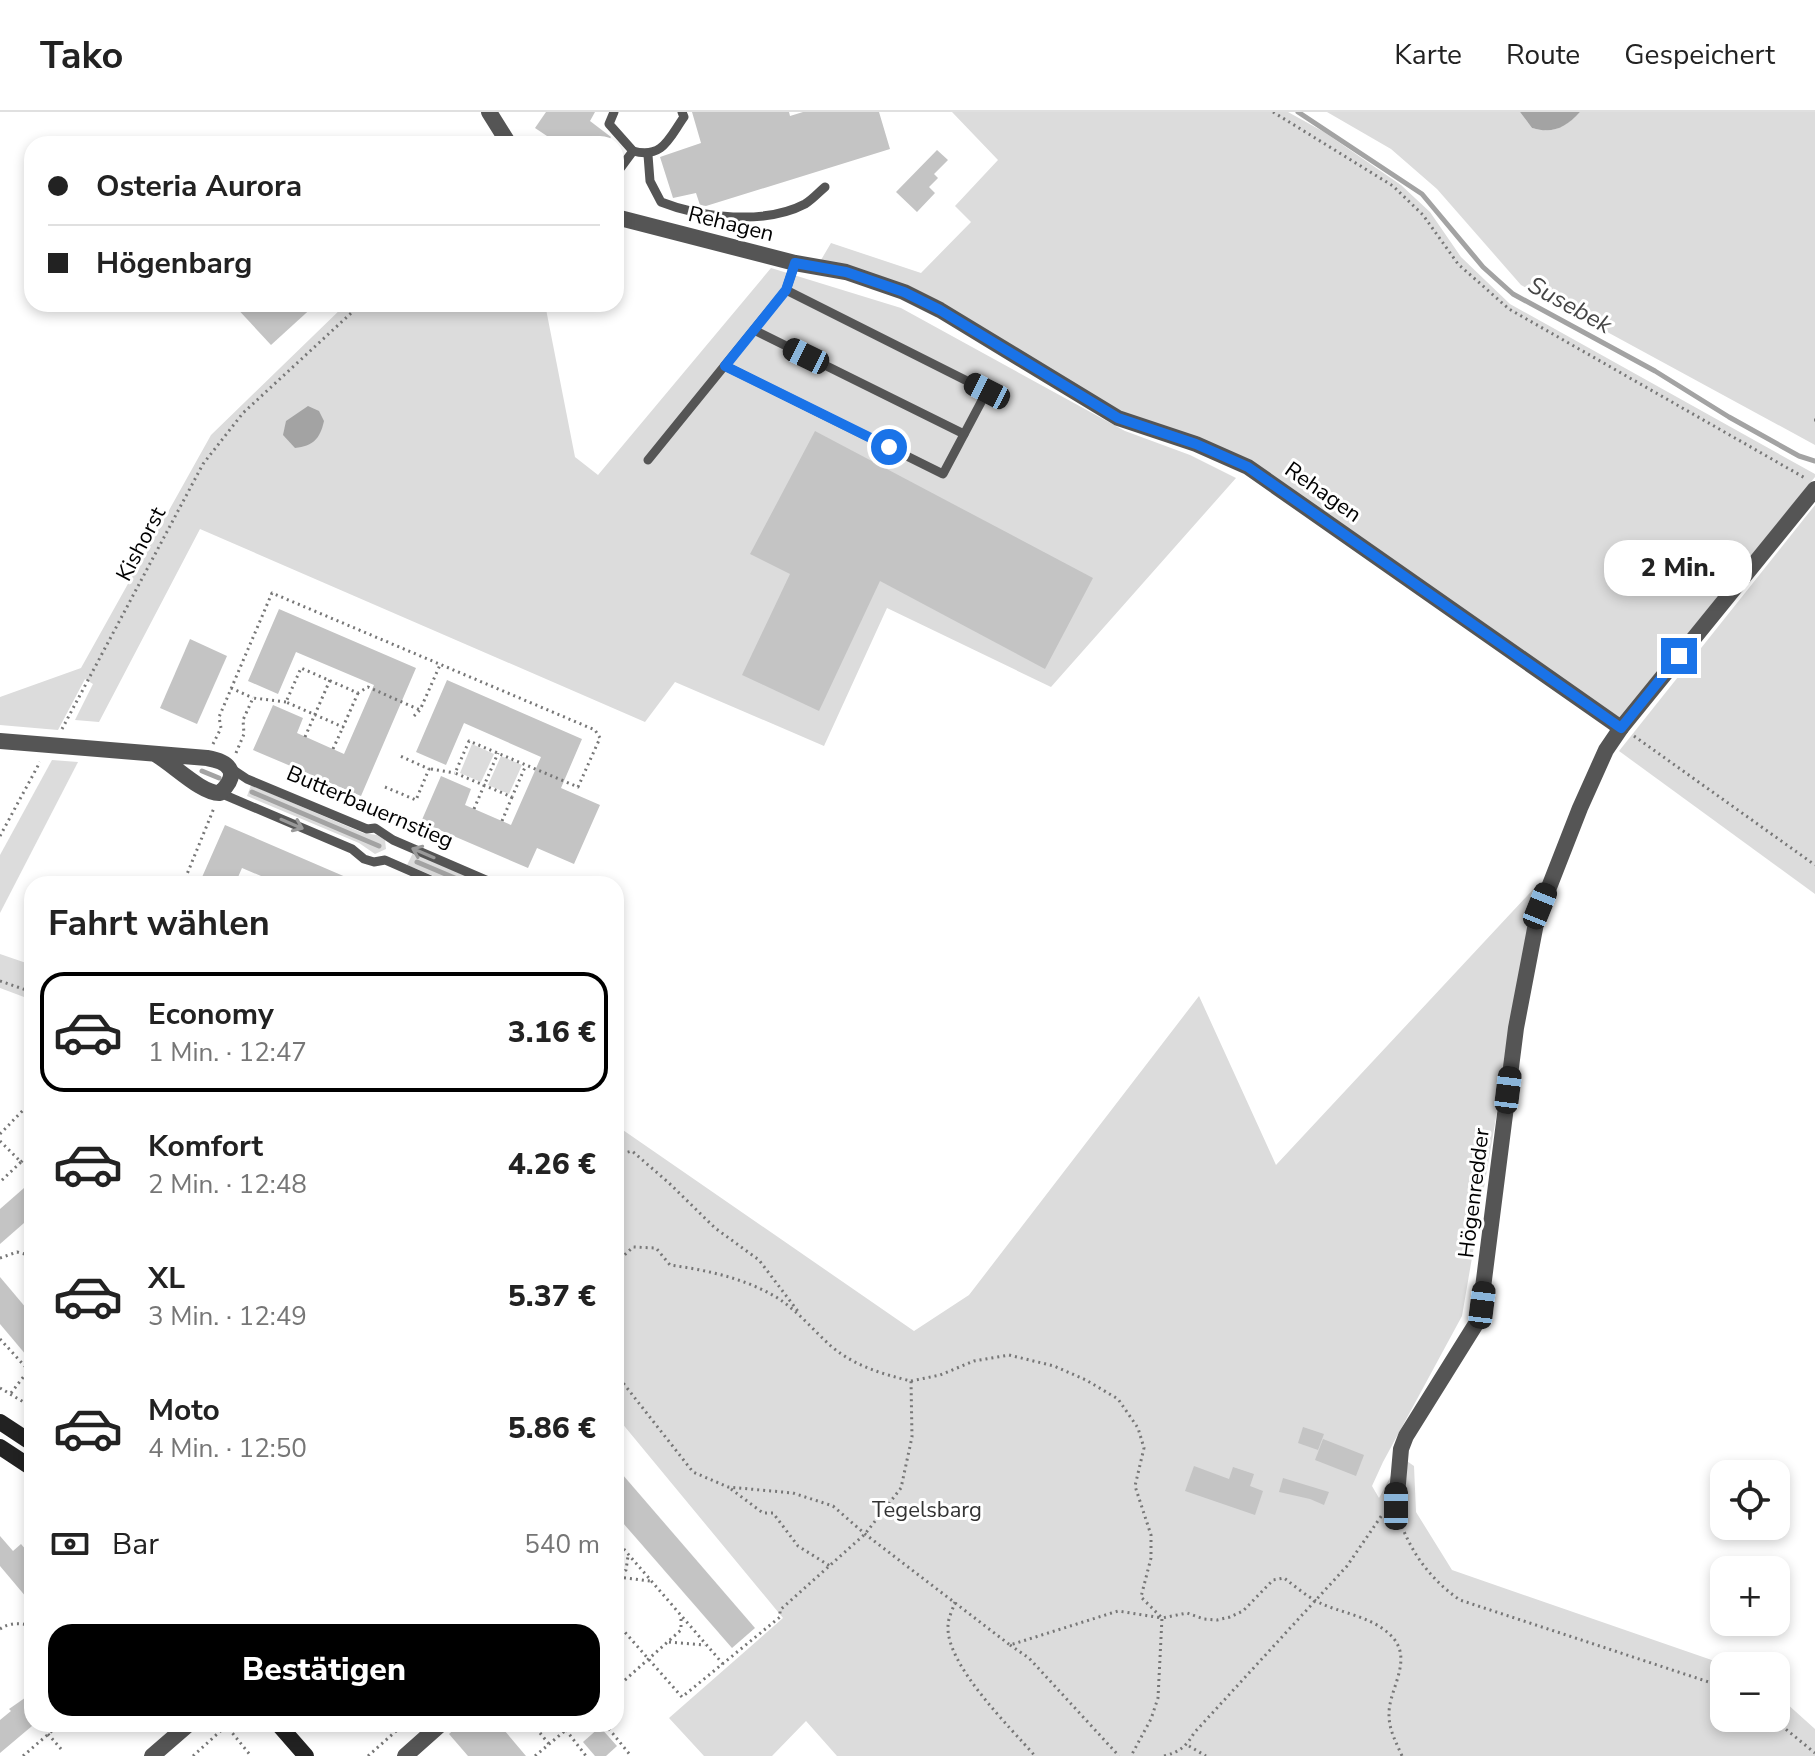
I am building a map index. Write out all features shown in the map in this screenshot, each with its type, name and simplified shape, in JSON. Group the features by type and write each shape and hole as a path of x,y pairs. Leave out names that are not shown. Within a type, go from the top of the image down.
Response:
{"street":[{"path":"489,112 504,136"},
{"name":"Rehagen","path":"624,219 795,263 846,272 904,292 940,310 1118,418 1196,444 1248,467 1621,728"},
{"name":"Högenredder","path":"1396,1506 1399,1460 1406,1436 1473,1331 1482,1305 1516,1028 1540,906 1606,750 1811,484"},
{"name":"Butterbauernstieg","path":"5,745 48,745 207,758 220,760 229,767"},
{"name":"Butterbauernstieg","path":"155,754 175,765 202,789 211,794 220,793"},
{"path":"220,793 231,783 229,767"},
{"path":"0,1422 24,1438"},
{"path":"0,1447 24,1463"},
{"path":"152,1756 180,1732"},
{"path":"285,1732 306,1756"},
{"path":"405,1756 432,1732"}],"lane":[{"path":"614,112 609,124 620,136"},
{"path":"624,141 633,151 648,155 663,148 684,117 682,112"},
{"path":"624,163 633,151"},
{"path":"648,155 650,181 661,202 704,215 745,217 782,211 806,203 825,187"},
{"path":"648,460 786,290 795,263"},
{"path":"725,366 943,474 987,391 786,290"},
{"path":"754,330 964,434"},
{"name":"Butterbauernstieg","path":"229,767 247,779 367,829 375,828 393,840 476,876"},
{"name":"Butterbauernstieg","path":"220,793 352,849 364,859 374,862 385,860 422,876"},
{"path":"385,860 393,840"}],"path":[{"path":"1273,112 1393,186 1423,215 1458,264 1509,309 1811,484"},
{"name":"Kishorst","path":"0,836 48,745 63,728 203,464 243,413 352,312"},
{"path":"207,758 221,728 219,717 272,593 599,734 600,738 578,787 469,741 455,773"},
{"path":"414,716 420,710 440,665"},
{"path":"286,702 301,668 358,693"},
{"path":"305,737 330,680"},
{"path":"333,749 358,693 368,687 420,710"},
{"path":"231,688 253,698 286,702 343,727"},
{"path":"229,767 244,734 243,720 253,698"},
{"path":"1621,728 1815,865"},
{"path":"474,809 498,753"},
{"path":"398,755 429,769 455,773 512,797"},
{"path":"502,821 526,765"},
{"path":"385,787 416,800 429,769"},
{"path":"186,876 220,793"},
{"path":"0,981 24,989"},
{"path":"0,1134 24,1109"},
{"path":"0,1141 21,1162"},
{"path":"624,1153 632,1151 715,1228 759,1260 804,1320"},
{"path":"0,1182 24,1159"},
{"path":"624,1255 633,1247 656,1248 670,1265 708,1270 746,1283 776,1297 834,1348 859,1365 881,1374 911,1381 940,1375 974,1361 1009,1355 1054,1366 1118,1399 1138,1428 1144,1448 1135,1486 1151,1535 1151,1558 1141,1597 1162,1618 1158,1698 1151,1719 1131,1756"},
{"path":"0,1258 17,1252 24,1254"},
{"path":"1,1343 24,1366"},
{"path":"11,1393 24,1379"},
{"path":"624,1631 682,1697 780,1617 780,1610 865,1534 901,1488 912,1437 911,1381"},
{"path":"624,1384 693,1472 728,1487 763,1513 773,1513 798,1546 831,1566"},
{"path":"0,1388 24,1402"},
{"path":"728,1487 793,1493 833,1506 865,1534 1029,1658 1119,1756"},
{"path":"1164,1756 1188,1745 1194,1733 1347,1566 1381,1516 1396,1506 1401,1526 1428,1573 1443,1589 1460,1600 1710,1682"},
{"path":"624,1549 723,1664"},
{"path":"624,1572 628,1553"},
{"path":"1010,1645 1118,1611 1162,1618 1187,1613 1204,1619 1230,1617 1243,1611 1273,1580 1284,1578 1316,1602 1383,1629 1397,1643 1401,1658 1398,1685 1388,1711 1390,1730 1402,1756"},
{"path":"624,1579 652,1582"},
{"path":"955,1602 948,1626 954,1653 965,1673 1035,1756"},
{"path":"624,1681 681,1630 681,1616"},
{"path":"0,1629 24,1623"},
{"path":"669,1642 707,1645"},
{"path":"23,1756 50,1732"},
{"path":"193,1756 219,1732"},
{"path":"232,1732 251,1756"},
{"path":"368,1756 395,1732"},
{"path":"535,1756 564,1732"},
{"path":"568,1732 586,1756"},
{"path":"612,1732 631,1756"},
{"path":"1789,1732 1815,1753"},
{"path":"540,1733 549,1744"},
{"path":"48,1734 61,1749"},
{"path":"1188,1745 1206,1756"},
{"path":"541,1751 546,1756"}],"green space":[{"path":"952,112 1288,112 1324,132 1401,185 1430,212 1461,257 1510,304 1815,474 1815,477 1618,719 1254,463 1124,413 1021,352 821,260 831,243 921,273 971,222 955,206 998,160"},
{"path":"1327,112 1520,112 1532,128 1552,130 1569,122 1580,112 1815,112 1815,445 1521,285 1437,189 1391,149"},
{"path":"771,268 901,308 1125,431 1190,455 1236,478 1051,687 887,608 824,746 675,682 645,722 200,529 99,722 75,720 93,684 85,679 58,730 0,725 0,697 81,668 211,435 338,312 547,312 575,457 598,475"},
{"path":"1815,505 1815,894 1619,751"},
{"path":"472,744 494,754 481,782 460,773"},
{"path":"501,756 522,765 509,794 488,785"},
{"path":"52,760 78,762 0,913 0,855"},
{"path":"251,785 363,833 377,835 385,840 386,849 375,854 359,843 247,796"},
{"path":"413,853 466,876 434,876 407,865"},
{"name":"Tegelsbarg","path":"1540,882 1533,902 1462,1316 1372,1486 1379,1498 1401,1457 1414,1466 1416,1512 1452,1570 1710,1659 1710,1732 1790,1732 1790,1707 1815,1729 1815,1756 837,1756 806,1721 772,1756 704,1756 669,1718 783,1618 624,1426 624,1131 914,1331 969,1295 1199,996 1276,1165"},
{"path":"0,954 24,962 24,997 0,988"}],"shaded area":[{"path":"1520,112 1580,112 1564,126 1546,130 1532,128"},
{"path":"308,406 319,411 324,421 318,437 307,445 295,448 283,435 286,421"}],"building":[{"path":"546,112 595,112 590,121 610,136 547,136 535,128"},
{"path":"692,112 789,112 790,116 803,112 879,112 890,149 706,206 700,205 696,193 673,198 660,157 701,143"},
{"path":"937,150 948,160 934,174 938,178 929,187 935,193 917,212 896,192"},
{"path":"240,312 307,312 271,345"},
{"path":"815,431 1093,578 1045,669 880,581 819,711 742,675 790,574 750,554"},
{"path":"279,609 416,668 361,796 253,750 273,705 303,718 297,733 344,754 374,685 296,652 278,694 248,681"},
{"path":"190,639 227,656 197,724 160,708"},
{"path":"447,680 582,739 561,788 600,805 574,864 537,848 528,868 421,822 441,776 471,789 465,805 511,825 541,757 464,723 446,765 416,752"},
{"path":"225,825 343,876 261,876 242,868 238,876 203,876"},
{"path":"24,1188 24,1223 0,1244 0,1209"},
{"path":"0,1277 24,1306 24,1352 0,1324"},
{"path":"1303,1427 1324,1434 1318,1450 1298,1443"},
{"path":"1323,1439 1364,1455 1356,1476 1315,1460"},
{"path":"1194,1466 1229,1479 1233,1467 1254,1474 1250,1486 1263,1491 1255,1515 1185,1491"},
{"path":"624,1476 755,1628 732,1648 624,1524"},
{"path":"1283,1478 1329,1492 1324,1505 1279,1492"},
{"path":"0,1536 13,1551 21,1544 24,1548 24,1594 0,1566"},
{"path":"24,1699 25,1732 0,1753 0,1720 11,1711 9,1709"},
{"path":"506,1732 526,1756 468,1756 449,1734"},
{"path":"594,1732 604,1732 617,1746 606,1756 595,1756 583,1742"}],"waterway":[{"name":"Susebek","path":"1298,112 1422,194 1483,267 1513,294 1655,371 1799,456 1815,461"},
{"path":"202,771 219,778"},
{"path":"252,792 379,846"},
{"path":"417,862 450,876"}],"route":[{"path":"889,447 725,366 786,290 795,263 846,272 904,292 940,310 1118,418 1196,444 1248,467 1621,728 1679,656"}]}
